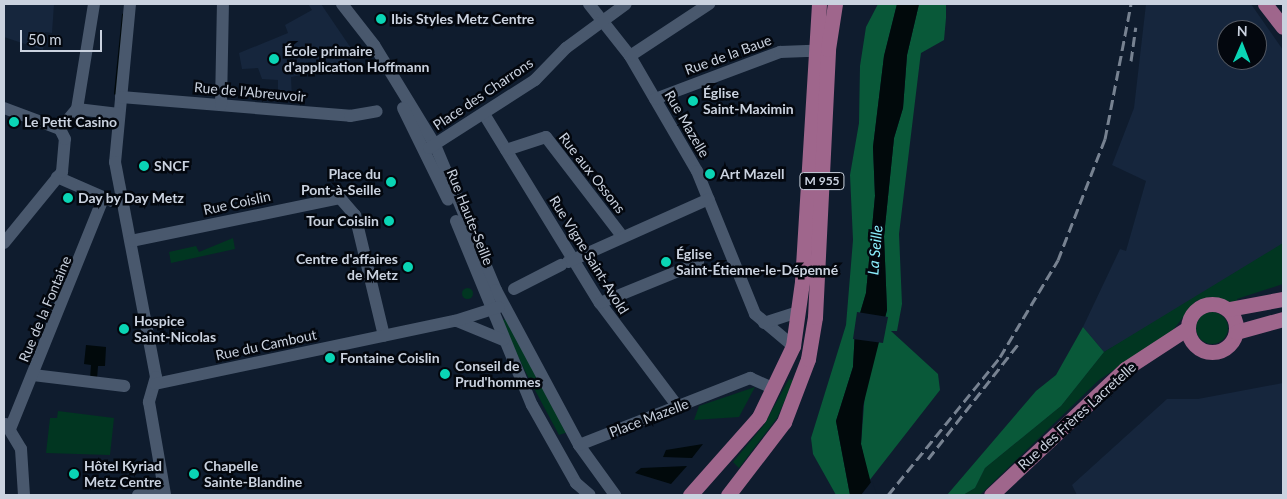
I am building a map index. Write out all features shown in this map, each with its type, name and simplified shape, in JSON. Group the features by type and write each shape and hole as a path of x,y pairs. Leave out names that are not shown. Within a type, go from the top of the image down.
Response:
{"main road":[{"name":"M 955","path":"698,495 712,474 759,416 775,389 793,346 798,312 813,51 820,4"},
{"name":"M 955","path":"728,495 784,422 808,359 815,317 828,49 834,4"},
{"path":"1266,4 1283,27"},
{"path":"1229,309 1236,332 1229,345 1216,352 1203,350 1189,334 1199,308 1215,304 1229,309 1283,299"},
{"path":"798,312 815,317"},
{"path":"1236,332 1283,319"},
{"name":"Rue des Frères Lacretelle","path":"991,495 1098,392 1167,342 1189,334"},
{"path":"793,346 808,359"},
{"name":"M 955","path":"690,495 712,474"}],"street":[{"path":"60,129 77,109 94,4"},
{"path":"130,4 115,149 118,181 131,241 155,384 149,402 165,494 138,495"},
{"path":"221,105 224,4"},
{"name":"Rue Haute-Seille","path":"332,4 368,49 430,148 503,340 558,453 576,483"},
{"name":"Rue Haute-Seille","path":"342,4 374,45 430,148 504,305 579,445"},
{"name":"Rue Mazelle","path":"589,4 630,56 655,99 709,200 746,297 764,323 793,346"},
{"name":"Place des Charrons","path":"430,148 535,80 566,48 626,4"},
{"path":"630,56 709,4"},
{"name":"Rue de la Baue","path":"655,99 721,72 780,52 813,51"},
{"name":"Rue de l'Abreuvoir","path":"121,90 221,105 340,114 376,111"},
{"path":"4,108 60,129 65,139 62,172 4,243"},
{"path":"77,109 119,114"},
{"name":"Rue Vigne Saint-Avold","path":"486,113 567,262 678,406"},
{"name":"Rue aux Ossons","path":"506,150 546,137 622,236"},
{"path":"54,181 103,200 122,200"},
{"name":"Rue Coislin","path":"131,241 335,198 349,203 374,305 384,336"},
{"name":"Rue de la Fontaine","path":"7,426 33,375 103,200"},
{"path":"514,288 622,236 709,200"},
{"path":"600,303 698,263"},
{"name":"Rue du Cambout","path":"155,384 455,321 491,311 504,305"},
{"path":"764,323 798,312"},
{"path":"455,321 503,340"},
{"path":"33,375 124,386"},
{"name":"Place Mazelle","path":"579,445 750,378 775,389"},
{"path":"7,426 20,449 24,495"},
{"path":"579,445 611,494"},
{"path":"576,483 582,495"},
{"path":"576,483 590,495"}],"shaded area":[{"path":"4,4 54,4 52,33 45,32 43,50 4,37"},
{"path":"308,4 321,4 357,57 331,69 324,61 309,63 313,73 291,77 292,98 278,98 278,80 262,79 258,68 242,69 239,53 288,33 285,25 312,10"},
{"path":"1146,4 1251,4 1262,20 1217,20 1217,70 1267,70 1267,27 1283,50 1283,271 1214,289 1104,352 1083,327 1120,249 1126,251 1146,181 1112,165 1134,108"},
{"path":"1283,383 1283,495 1077,495 1072,485 1167,399 1198,399"}],"green space":[{"path":"878,4 897,4 884,56 873,147 875,196 866,293 855,330 853,367 836,421 850,495 836,495 813,454 811,438 846,325 853,240 850,175 859,123 860,66 866,27"},
{"path":"919,4 946,4 946,18 944,40 921,53 899,234 902,304 897,331 891,331 938,374 940,390 869,481 861,444 865,392 887,310 884,236 894,138 903,108 907,55"},
{"path":"233,238 235,249 171,263 169,252 196,246 199,252"},
{"path":"1283,243 1283,284 1237,299 1238,305 1212,297 1196,301 1173,330 1099,380 980,495 963,495 975,488 985,468 1061,406 1104,352"},
{"path":"467,287 473,293 467,299 461,293"},
{"path":"1212,312 1223,317 1228,328 1223,339 1212,344 1201,339 1196,328 1201,317"},
{"path":"507,318 568,432 559,435 529,379 501,321"},
{"path":"1083,327 1104,352 1061,406 985,468 975,488 963,495 947,495 1036,391 1056,375"},
{"path":"789,379 794,380 777,418 739,468 733,462 764,425"},
{"path":"755,387 739,417 694,420 699,406"},
{"path":"58,411 114,418 110,455 46,453 50,418 57,418"}],"water":[{"name":"La Seille","path":"897,4 919,4 907,55 903,108 894,138 884,236 887,310 863,406 861,444 874,495 850,495 836,421 853,367 855,330 866,293 875,196 873,147 884,56"},
{"path":"86,345 106,347 105,366 98,366 97,379 90,379 91,365 84,364"},
{"path":"703,444 692,458 663,457 666,450"},
{"path":"687,466 671,484 635,473 641,468"}],"pier":[{"path":"857,312 888,317 883,343 853,339"},
{"path":"872,481 877,495 861,495"}],"waterway":[{"path":"115,93 123,14"}],"railway":[{"path":"888,495 1000,357 1058,260 1105,139 1131,4"},
{"path":"1131,61 1136,27"},
{"path":"928,459 1019,343"}],"place":[{"name":"Ibis Styles Metz Centre","path":"381,19"},
{"name":"École primaire d'application Hoffmann","path":"274,59"},
{"name":"Église Saint-Maximin","path":"693,101"},
{"name":"Le Petit Casino","path":"14,122"},
{"name":"SNCF","path":"144,166"},
{"name":"Art Mazell","path":"710,174"},
{"name":"Place du Pont-à-Seille","path":"391,182"},
{"name":"Day by Day Metz","path":"68,198"},
{"name":"Tour Coislin","path":"389,221"},
{"name":"Église Saint-Étienne-le-Dépenné","path":"666,262"},
{"name":"Centre d'affaires de Metz","path":"408,267"},
{"name":"Hospice Saint-Nicolas","path":"124,329"},
{"name":"Fontaine Coislin","path":"330,358"},
{"name":"Conseil de Prud'hommes","path":"445,374"},
{"name":"Hôtel Kyriad Metz Centre","path":"74,474"},
{"name":"Chapelle Sainte-Blandine","path":"194,474"}]}
